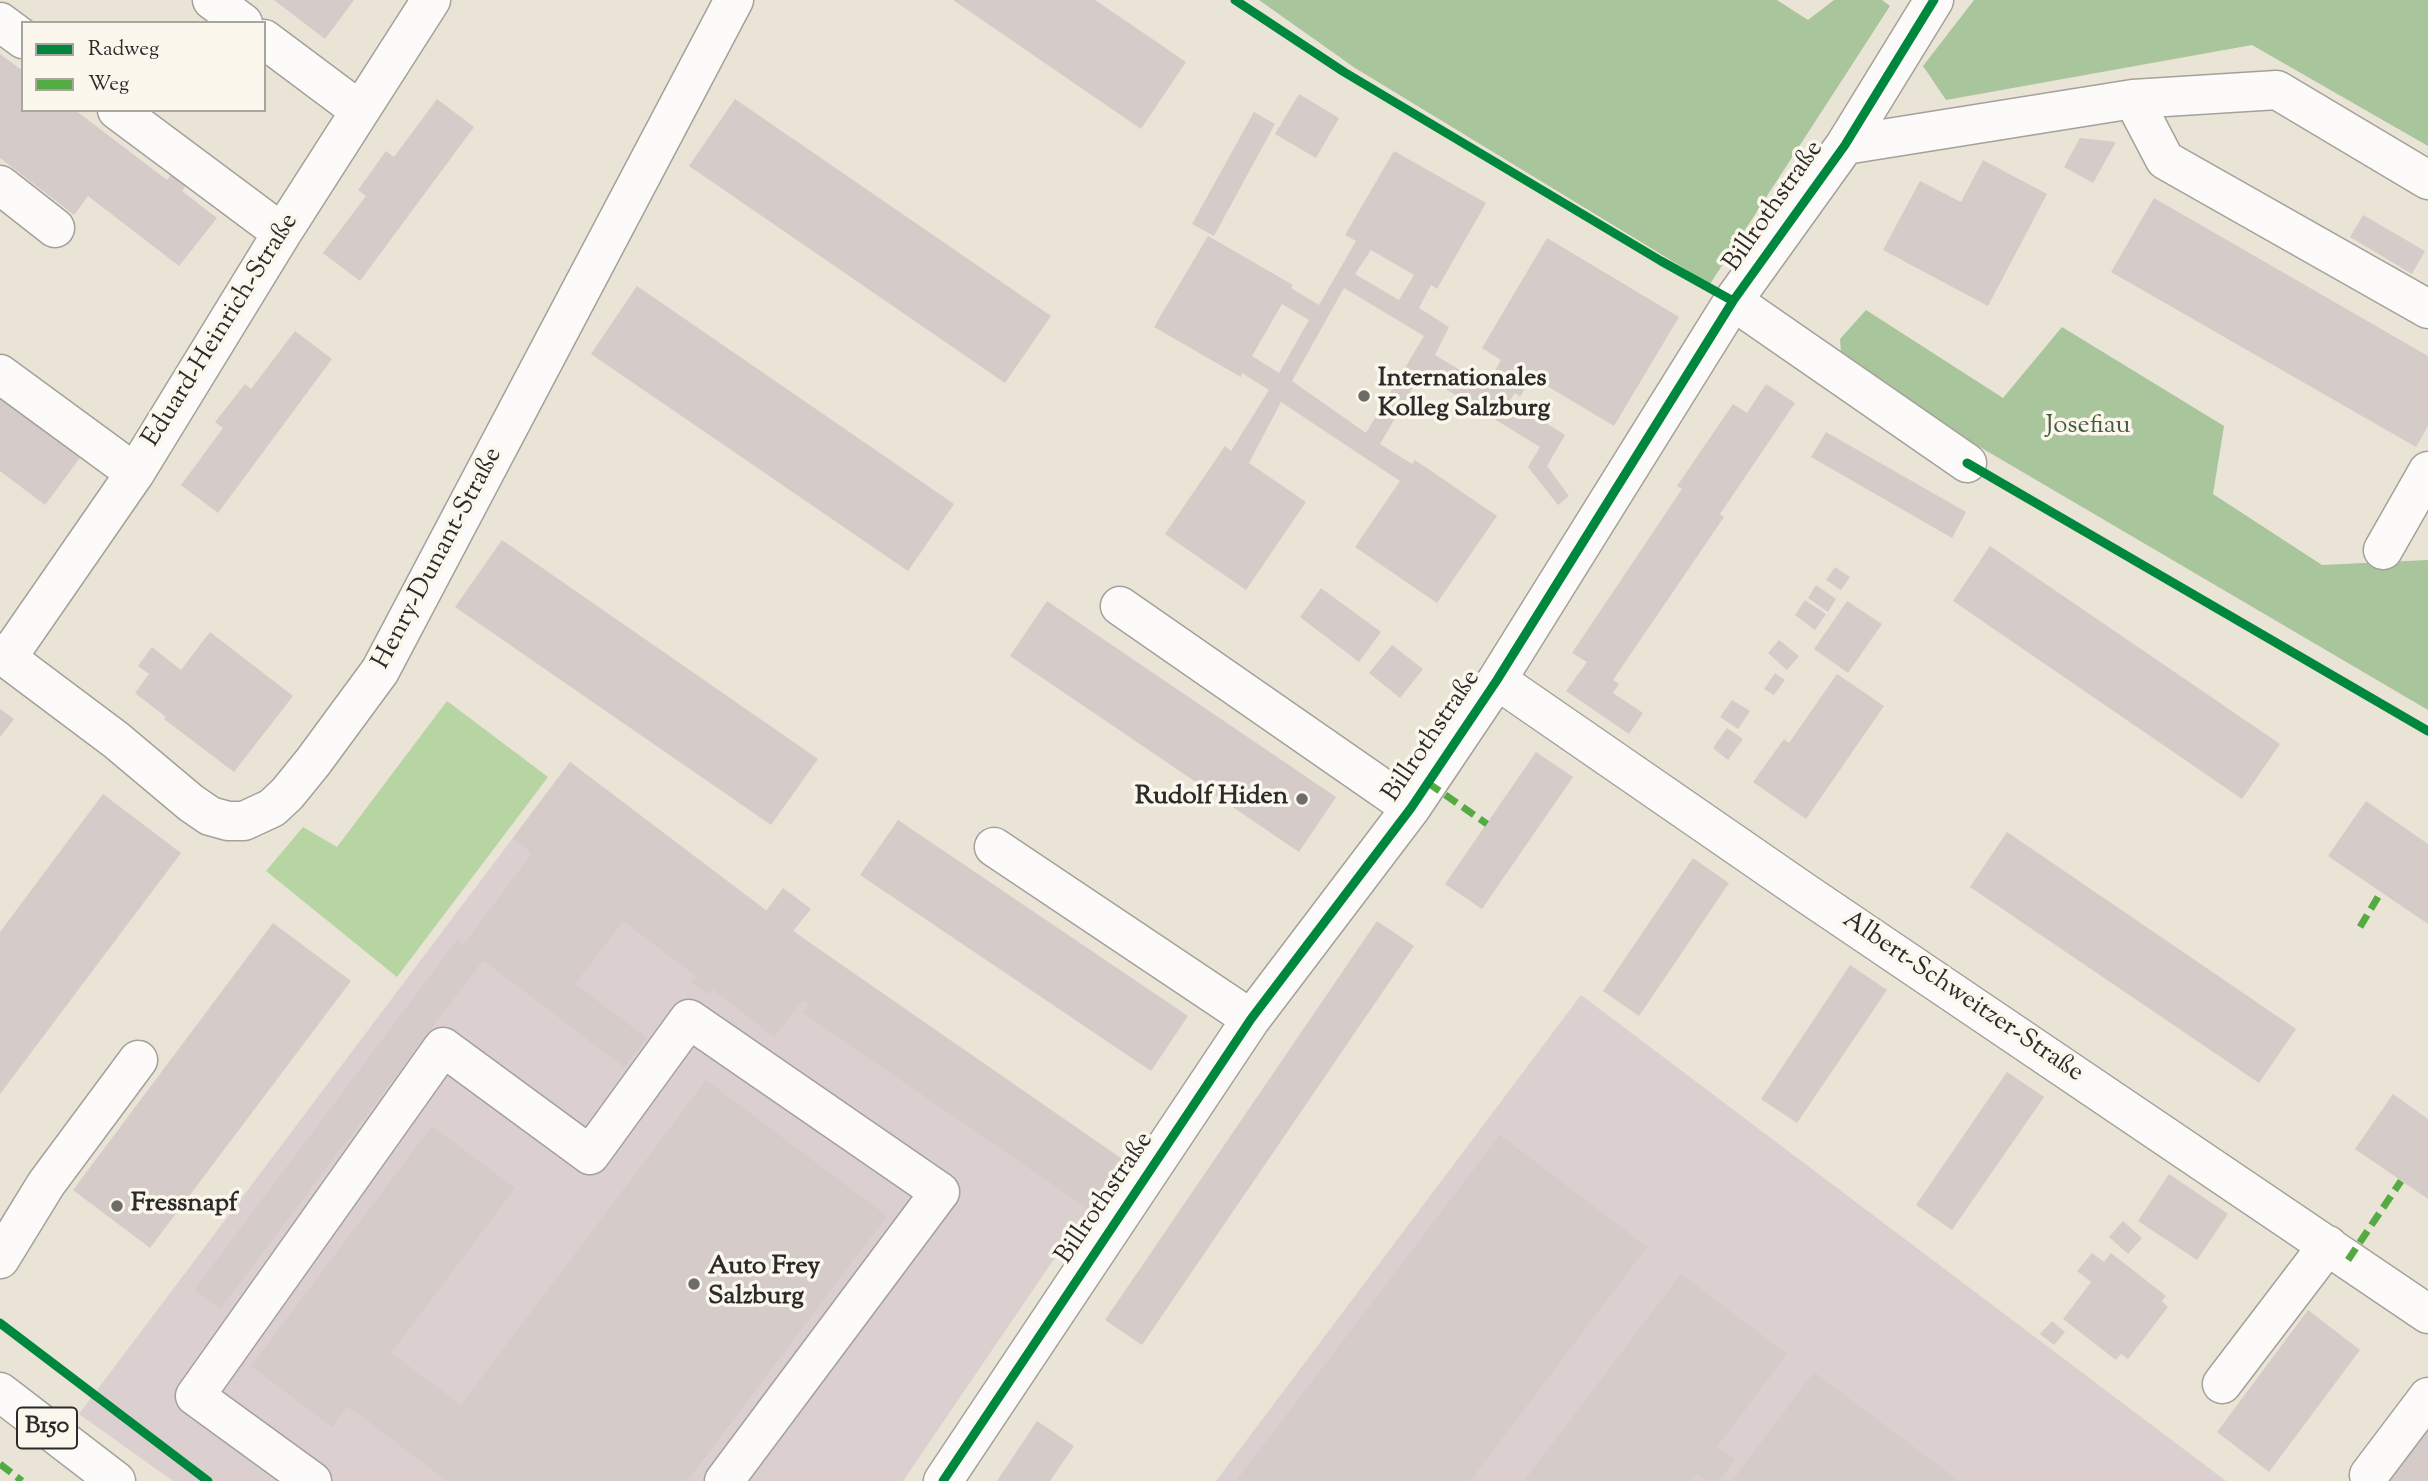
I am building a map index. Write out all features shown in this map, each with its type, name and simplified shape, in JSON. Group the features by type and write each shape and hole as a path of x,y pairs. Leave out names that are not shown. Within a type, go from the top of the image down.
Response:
{"street":[{"path":"212,0 240,21"},
{"name":"Eduard-Heinrich-Straße","path":"3,656 135,473 282,233 431,0"},
{"name":"Henry-Dunant-Straße","path":"3,656 117,740 210,816 229,821 244,821 272,808 313,762 380,671 734,0"},
{"name":"Billrothstraße","path":"943,1481 1251,1019 1411,808 1497,680 1733,301 1844,145 1934,0"},
{"path":"0,22 21,38"},
{"path":"266,40 359,110"},
{"name":"Billrothstraße","path":"1844,145 2133,99 2277,90 2428,180"},
{"path":"2133,99 2165,160 2428,309"},
{"path":"120,112 282,233"},
{"path":"0,185 55,228"},
{"path":"1733,301 1967,463"},
{"path":"0,374 135,473"},
{"path":"2383,550 2428,471"},
{"path":"1120,606 1411,808"},
{"name":"Albert-Schweitzer-Straße","path":"1497,680 2428,1314"},
{"path":"994,847 1251,1019"},
{"path":"312,1481 195,1396 443,1047 590,1155 689,1019 940,1192 730,1479"},
{"path":"0,1259 46,1184 138,1060"},
{"path":"2222,1384 2328,1245"},
{"name":"B150","path":"0,1392 116,1481"},
{"path":"2369,1475 2428,1397"}],"shaded area":[{"path":"570,762 831,959 1122,1159 903,1481 173,1481 79,1414"},
{"path":"1581,995 2226,1481 1216,1481"}],"green space":[{"path":"1259,0 1777,0 1808,20 1834,0 1882,0 1890,6 1710,284 1355,68"},
{"path":"1974,0 2428,0 2428,146 2252,45 1946,100 1923,66"},
{"name":"Josefiau","path":"1866,310 2003,398 2062,327 2224,426 2213,494 2322,565 2428,560 2428,710 1842,366 1840,339"},
{"path":"447,701 548,777 397,977 266,871 303,827 337,847"}],"building":[{"path":"274,0 354,0 325,39"},
{"path":"953,0 1095,0 1186,62 1141,129"},
{"path":"0,54 21,70 21,112 78,112 167,180 178,166 192,177 182,191 217,218 179,266 88,196 74,215 0,158"},
{"path":"1299,94 1339,118 1316,158 1275,134"},
{"path":"437,99 474,127 360,281 323,253 366,196 358,190 386,151 394,157"},
{"path":"735,99 1051,316 1005,383 689,166"},
{"path":"1254,112 1275,124 1214,236 1192,224"},
{"path":"2080,138 2116,142 2093,183 2064,167"},
{"path":"1394,151 1486,203 1437,289 1431,285 1419,308 1449,327 1435,355 1486,386 1501,360 1482,348 1547,238 1679,317 1614,426 1532,377 1520,397 1515,393 1510,400 1565,435 1547,466 1569,496 1558,505 1528,467 1540,447 1421,374 1380,444 1412,464 1415,460 1497,516 1437,603 1355,547 1400,481 1281,402 1249,463 1306,502 1246,590 1165,534 1225,446 1231,451 1269,390 1154,327 1208,236 1293,285 1291,288 1319,305 1356,241 1345,235","holes":["1371,250 1414,275 1399,300 1355,274","1344,288 1424,336 1366,433 1292,381","1282,304 1309,320 1279,373 1252,356"]},
{"path":"1983,160 2047,194 1988,306 1883,250 1920,181 1961,202"},
{"path":"2154,198 2428,356 2428,426 2416,447 2111,272"},
{"path":"2363,215 2425,251 2412,274 2350,237"},
{"path":"637,286 954,504 908,571 591,354"},
{"path":"295,331 332,359 218,513 181,485 223,428 215,422 245,384 251,389"},
{"path":"1766,384 1795,403 1720,514 1724,517 1613,680 1619,684 1613,693 1643,713 1629,734 1566,691 1587,662 1572,653 1682,489 1677,486 1733,404 1747,413"},
{"path":"0,398 80,458 45,505 0,471"},
{"path":"1826,432 1966,512 1952,538 1811,457"},
{"path":"502,540 818,759 771,825 455,607"},
{"path":"1990,546 2280,744 2242,799 1953,601"},
{"path":"1835,567 1850,577 1841,590 1826,580"},
{"path":"1816,585 1836,599 1828,612 1808,598"},
{"path":"1321,588 1381,632 1359,662 1300,617"},
{"path":"1805,600 1826,614 1815,630 1795,615"},
{"path":"1047,601 1336,797 1299,852 1010,656"},
{"path":"1847,601 1882,624 1848,673 1814,649"},
{"path":"210,632 293,696 234,772 164,719 166,717 135,693 149,674 138,666 152,647 181,670"},
{"path":"1779,640 1799,656 1787,670 1768,653"},
{"path":"1392,645 1423,669 1400,698 1369,673"},
{"path":"1775,673 1785,680 1774,695 1764,689"},
{"path":"1837,674 1884,706 1806,819 1753,782 1784,739 1789,743"},
{"path":"1732,700 1750,711 1738,729 1720,717"},
{"path":"0,709 14,719 0,737"},
{"path":"1727,728 1743,739 1728,760 1713,748"},
{"path":"1536,752 1573,777 1482,909 1445,884"},
{"path":"570,762 766,911 783,888 811,909 793,931 1122,1159 1087,1208 803,1013 809,1005 803,1000 774,1037 712,989 708,994 691,982 696,976 623,921 575,984 647,1038 624,1067 483,960 220,1309 194,1290 457,940 463,945 532,853 513,838"},
{"path":"103,794 181,853 0,1094 0,932"},
{"path":"2366,801 2428,844 2428,924 2328,856"},
{"path":"898,820 1188,1016 1151,1071 860,875"},
{"path":"2007,832 2296,1029 2259,1083 1970,887"},
{"path":"1693,858 1729,883 1639,1016 1603,991"},
{"path":"1377,921 1414,946 1142,1345 1105,1320"},
{"path":"273,923 351,981 150,1248 73,1190"},
{"path":"1850,965 1887,990 1797,1123 1761,1099"},
{"path":"2007,1072 2044,1097 1952,1230 1916,1205"},
{"name":"Auto Frey Salzburg","path":"706,1080 887,1216 687,1481 447,1481 348,1406 332,1427 251,1366 432,1126 515,1188 391,1353 461,1405"},
{"path":"2393,1094 2428,1119 2428,1199 2355,1149"},
{"path":"1500,1135 1647,1247 1470,1481 1236,1481"},
{"path":"2169,1174 2228,1214 2197,1260 2138,1221"},
{"path":"2123,1221 2142,1238 2128,1254 2109,1237"},
{"path":"2092,1253 2104,1262 2111,1253 2166,1296 2162,1301 2168,1307 2128,1359 2121,1354 2116,1360 2063,1319 2091,1282 2077,1271"},
{"path":"1681,1274 1787,1354 1717,1447 1735,1460 1719,1481 1707,1481 1697,1474 1692,1481 1524,1481"},
{"path":"2308,1310 2360,1350 2269,1472 2217,1432"},
{"path":"2052,1321 2065,1332 2054,1345 2040,1334"},
{"path":"1814,1372 1959,1481 1732,1481"},
{"path":"1037,1421 1074,1446 1050,1481 997,1481"},
{"path":"2428,1428 2428,1481 2387,1481"}],"marked path":[{"path":"1428,783 1487,824"},
{"path":"2360,927 2381,892"},
{"path":"2348,1260 2401,1181"},
{"path":"0,1464 22,1481"}],"cycle path":[{"path":"1235,0 1344,72 1733,301"},
{"path":"943,1481 1251,1019 1411,808 1497,680 1733,301 1845,145 1934,0"},
{"path":"1967,463 2428,731"},
{"path":"0,1323 208,1481"}],"place":[{"name":"Internationales Kolleg Salzburg","path":"1364,396"},
{"name":"Rudolf Hiden","path":"1302,799"},
{"name":"Fressnapf","path":"117,1206"},
{"name":"Auto Frey Salzburg","path":"694,1284"}]}
